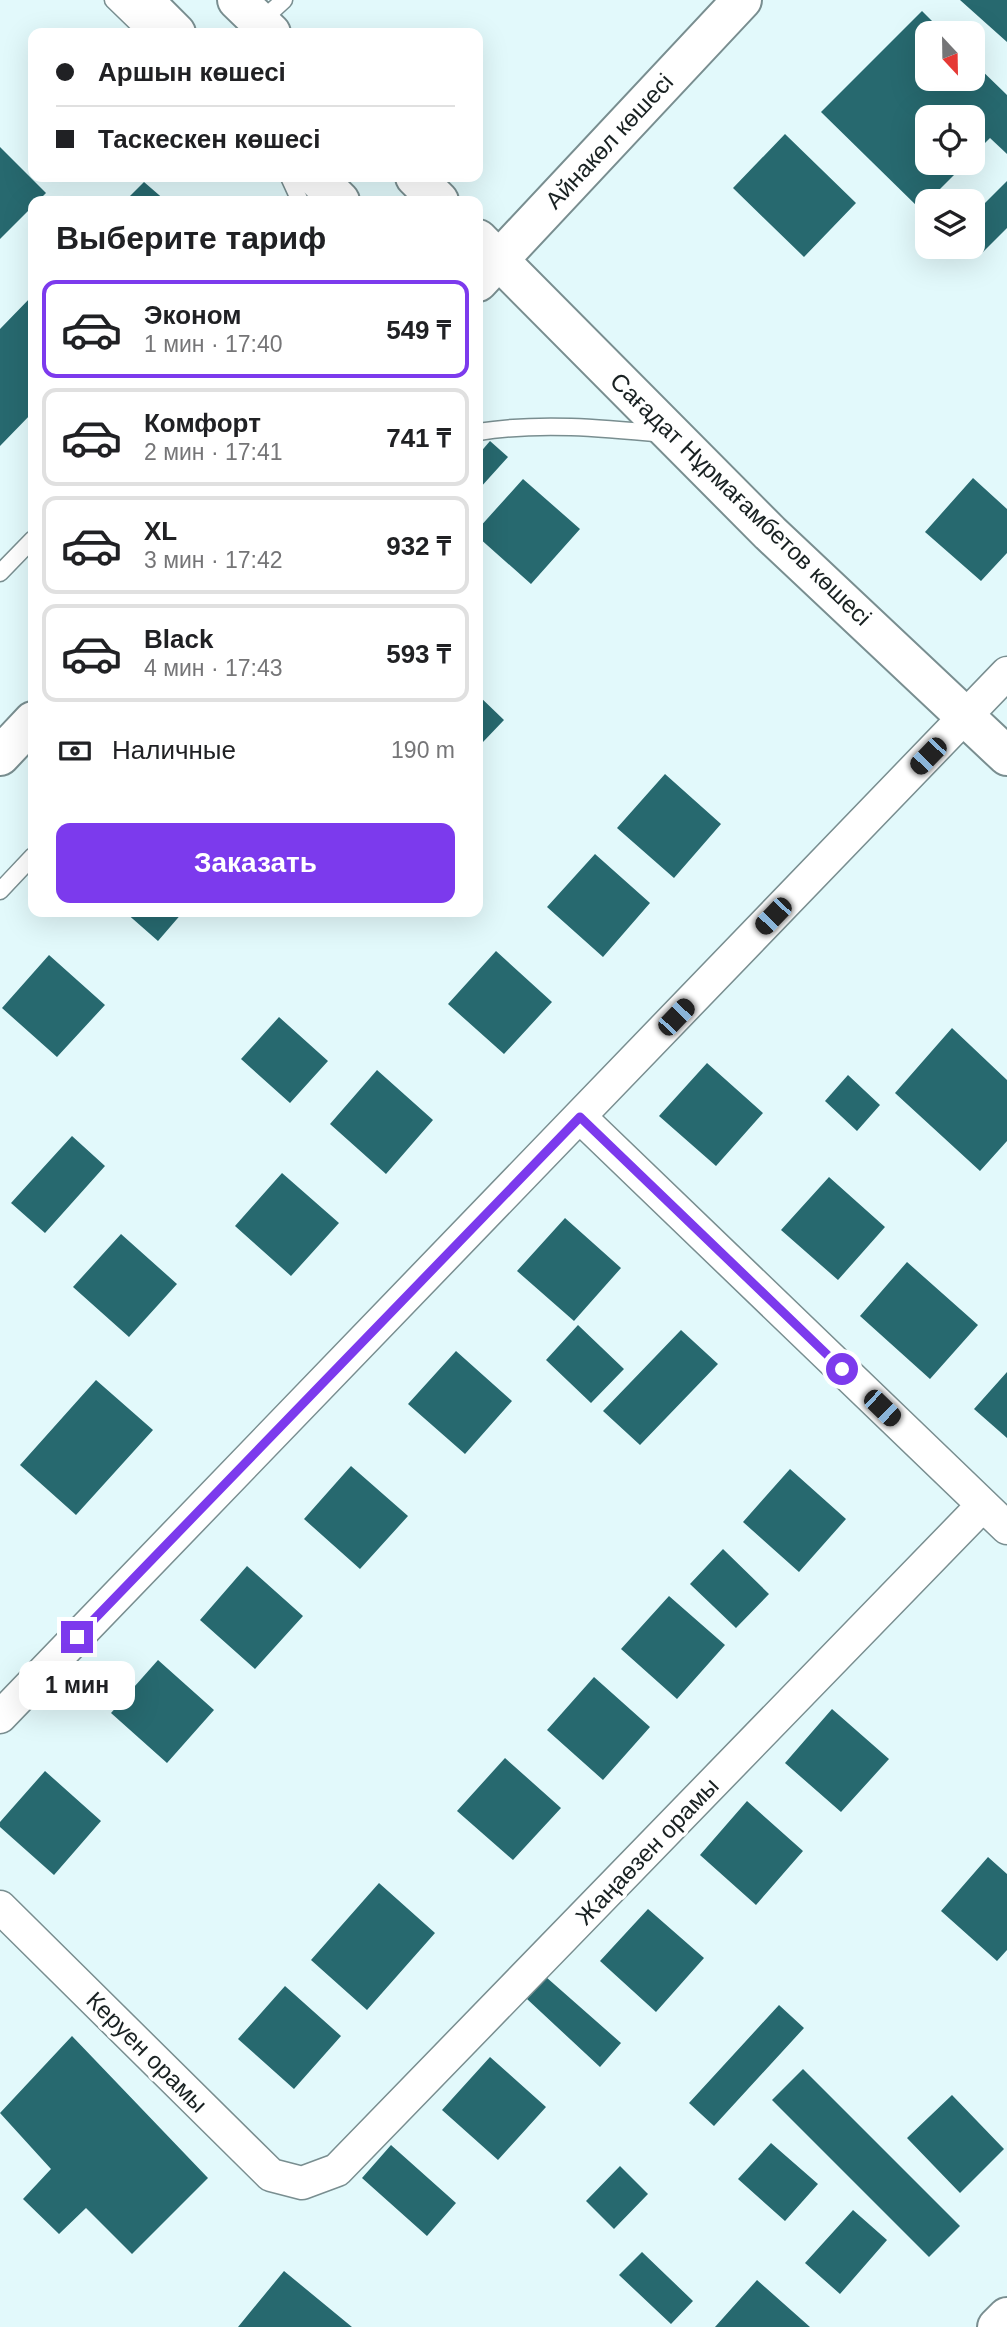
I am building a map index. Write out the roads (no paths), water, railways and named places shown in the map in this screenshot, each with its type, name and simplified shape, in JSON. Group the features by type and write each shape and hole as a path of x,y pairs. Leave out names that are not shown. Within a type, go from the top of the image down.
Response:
{"street":[{"path":"143,0 171,28"},
{"name":"Айнакөл көшесі","path":"485,261 561,191 742,0"},
{"path":"321,182 335,196"},
{"path":"420,182 434,196"},
{"name":"Сағадат Нұрмағамбетов көшесі","path":"485,261 673,435 770,533 1007,756"},
{"path":"0,1717 1007,673"},
{"path":"0,756 28,726"},
{"path":"580,1117 1007,1528"},
{"name":"Жаңаөзен орамы","path":"302,2183 337,2170 983,1505"},
{"name":"Керуен орамы","path":"0,1908 271,2175 302,2183"},
{"path":"998,2327 1007,2317"}],"lane":[{"path":"113,0 142,28"},
{"path":"483,431 516,426 602,428 673,435"},
{"path":"0,573 28,544"},
{"path":"0,891 28,861"}]}
